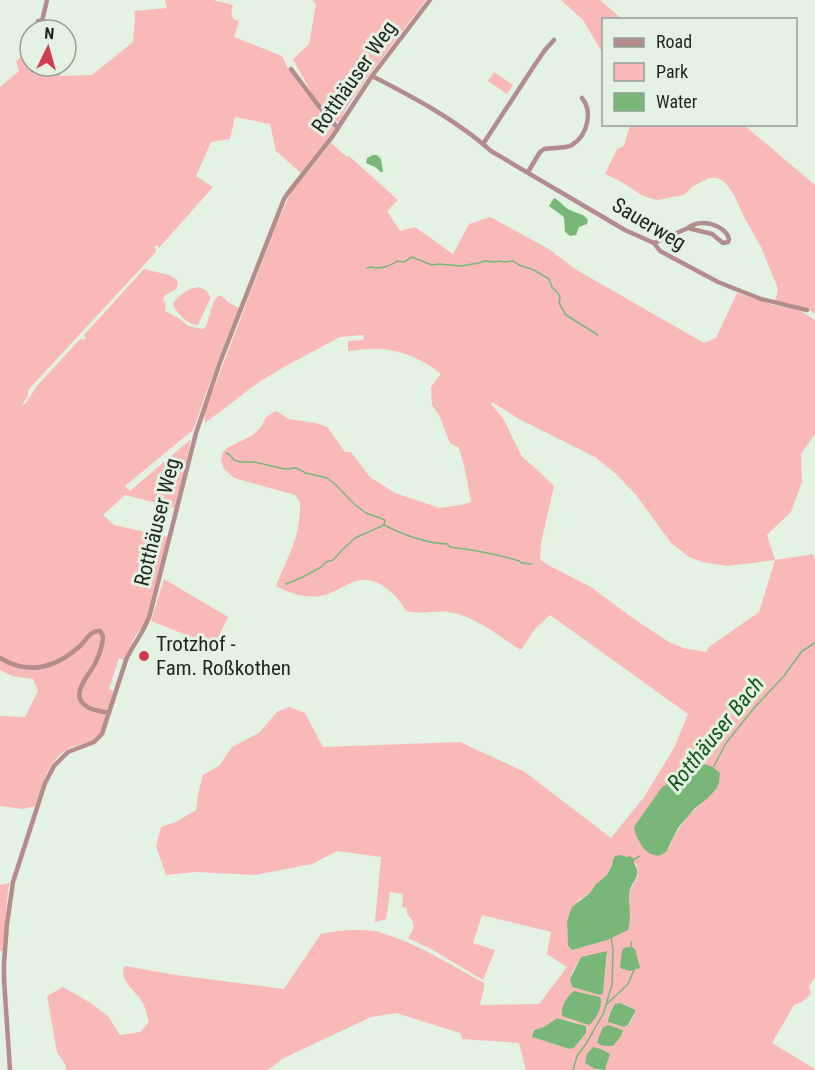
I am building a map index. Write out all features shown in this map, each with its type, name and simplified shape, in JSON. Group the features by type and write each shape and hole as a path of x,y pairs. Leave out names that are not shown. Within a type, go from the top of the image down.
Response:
{"street":[{"path":"43,18 47,0"},
{"name":"Rotthäuser Weg","path":"10,1070 4,971 7,924 13,882 45,783 54,766 68,752 98,740 102,734 126,660 150,614 196,433 220,362 284,199 338,128 372,76 430,0"},
{"path":"483,144 536,63 555,40"},
{"path":"291,69 338,128"},
{"name":"Sauerweg","path":"372,76 429,106 468,131 491,151 625,230 654,243 660,251 718,282 761,299 807,310"},
{"path":"528,172 544,149 571,145 581,135 588,114 588,108 582,98"},
{"path":"654,243 696,224 708,224 723,230 729,236 729,240 723,243 712,234 688,228"},
{"path":"0,658 23,667 42,668 60,660 79,647 93,632 100,631 103,636 100,653 82,684 79,696 88,708 109,713"}],"green space":[{"path":"165,0 213,0 233,5 233,19 239,21 234,37 282,56 288,68 335,127 301,173 276,151 270,124 235,117 230,139 211,142 196,176 213,187 159,248 157,245 155,247 156,252 28,390 28,395 22,405 81,338 83,340 86,338 84,335 144,269 169,275 177,280 176,289 164,296 165,311 188,326 202,329 206,327 213,303 218,296 222,296 239,308 193,430 125,486 130,491 191,439 176,508 125,495 103,515 114,525 168,537 145,622 134,638 124,660 119,658 109,689 113,691 102,731 92,740 70,748 57,758 47,773 35,806 23,809 0,806 0,716 25,717 38,691 33,679 12,676 0,670 0,87 18,72 18,78 78,78 78,75 92,75 133,42 134,11 167,8"},
{"path":"312,0 426,0 369,75 345,110 340,122 335,121 316,101 293,59 309,44 316,4"},
{"path":"561,0 600,0 621,18 602,18 602,52 583,20"},
{"path":"494,72 513,85 507,94 488,81"},
{"path":"630,126 745,126 815,185 815,314 806,307 775,301 778,289 761,247 734,195 722,180 709,178 693,186 684,195 657,200 643,196 605,174 617,149 624,146"},
{"path":"331,143 398,200 387,211 400,231 415,227 453,254 469,224 490,217 549,249 575,269 704,343 716,338 737,293 773,305 799,310 815,320 815,434 801,454 802,482 791,512 767,535 775,560 813,554 815,560 815,977 809,986 811,994 802,1002 794,1005 772,1043 815,1070 605,1070 608,1062 594,1069 598,1070 526,1070 519,1043 462,1039 460,1033 396,1013 371,1017 284,1058 268,1070 66,1070 57,1052 47,996 63,987 108,1016 120,1035 140,1032 149,1022 143,1003 126,981 123,971 125,966 284,989 321,934 369,930 409,943 484,983 480,1005 539,1004 567,967 547,954 551,932 482,915 473,943 495,950 483,980 408,938 414,926 407,914 407,908 402,907 403,894 390,892 386,919 375,922 381,857 337,851 312,864 255,875 195,872 166,875 156,846 161,827 176,822 196,810 203,775 220,765 232,747 259,733 277,712 289,707 305,713 323,747 460,742 525,772 611,838 644,797 674,748 688,714 550,615 535,629 521,650 478,622 459,614 406,611 388,589 368,580 356,581 326,595 315,596 298,595 276,586 296,536 300,502 295,495 234,478 224,469 221,460 227,448 253,435 261,427 266,417 276,411 289,419 327,427 345,452 351,452 370,477 395,493 440,508 471,502 459,448 450,443 439,415 432,405 431,387 441,374 421,360 398,352 377,349 348,351 348,341 363,340 364,335 340,337 284,367 259,382 205,423 204,414 290,194","holes":["492,402 519,419 595,457 616,474 636,495 671,543 689,557 702,562 727,566 775,560 759,612 709,647 706,652 683,648 669,642 634,619 591,587 546,564 540,559 541,543 554,486 522,457 503,418 491,404","680,767 707,799 687,817 668,848 659,856 653,854 667,783 675,779 674,774","620,856 628,857 637,865 638,876 630,891 630,916 572,950 568,946 567,921 578,901 590,893 596,884 607,875 613,862","607,956 603,994 572,987 571,975 581,957","623,1004 636,1010 629,1025 624,1027 611,1023 608,1017 613,1006","557,1018 586,1027 586,1033 574,1048 569,1049 532,1037 534,1030 544,1027"]},
{"path":"198,287 207,291 210,299 198,325 183,318 173,304 184,293"},
{"path":"164,579 228,617 214,646 151,621"},
{"path":"10,883 3,951 0,951 0,885"}],"water":[{"path":"373,155 381,159 383,172 366,163 367,158"},
{"path":"554,198 588,220 587,224 579,227 576,235 570,236 565,232 564,217 549,206"},
{"path":"688,759 713,767 720,773 719,783 707,799 695,808 678,828 666,852 659,856 651,854 641,845 634,827 662,787 675,779 674,774"},
{"path":"615,856 634,859 637,871 629,893 628,930 607,940 572,950 568,946 567,921 572,907 590,893 596,884 607,875"},
{"path":"626,947 635,949 640,968 630,971 620,968 622,950"},
{"path":"607,951 603,994 572,987 570,979 581,957"},
{"path":"574,991 600,997 599,1012 589,1025 562,1016 565,1002"},
{"path":"620,1003 636,1010 628,1025 624,1027 608,1022 615,1004"},
{"path":"557,1018 586,1026 586,1033 574,1048 569,1049 532,1037 534,1030 544,1027"},
{"path":"608,1025 623,1030 613,1046 597,1042 603,1027"},
{"path":"593,1047 610,1054 605,1070 595,1069 585,1063 587,1054"}],"waterway":[{"path":"367,268 385,267 397,261 404,262 412,257 432,265 461,266 484,261 513,261 549,279 559,295 559,303 566,315 598,335"},
{"path":"226,453 240,462 254,462 285,469 296,468 327,478 366,513 385,520 384,525"},
{"path":"286,584 333,560 355,538 384,525 423,540 532,564"},
{"name":"Rotthäuser Bach","path":"714,766 726,743 754,708 784,676 802,651 815,643"},
{"name":"Rotthäuser Bach","path":"633,860 640,856"},
{"name":"Rotthäuser Bach","path":"573,1070 577,1056 603,1014 612,985 611,937"},
{"name":"Rotthäuser Bach","path":"631,942 631,947"},
{"path":"607,1004 628,984 634,970"}],"place":[{"name":"Trotzhof - Fam. Roßkothen","path":"144,656"}]}
